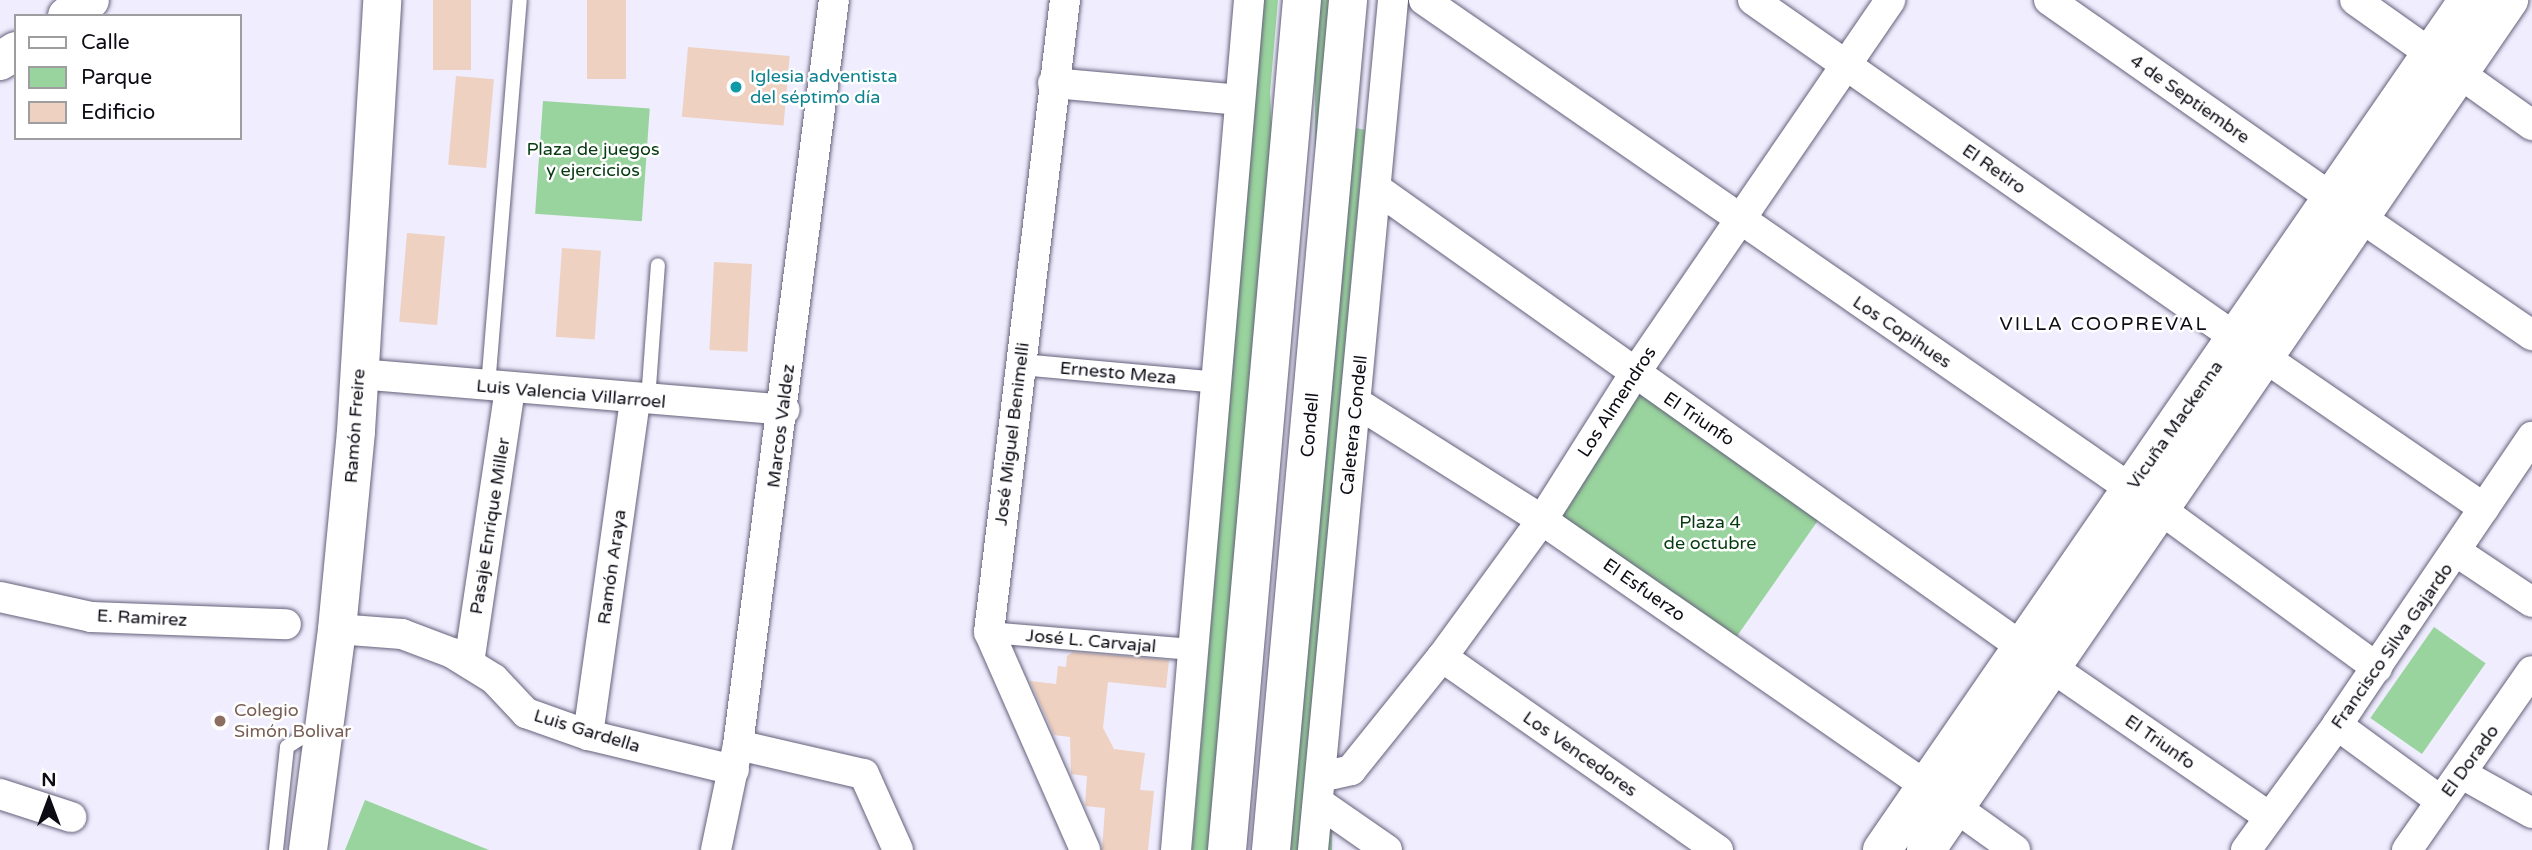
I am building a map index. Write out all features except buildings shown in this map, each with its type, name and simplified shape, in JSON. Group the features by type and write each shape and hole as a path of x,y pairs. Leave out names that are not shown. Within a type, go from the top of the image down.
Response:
{"main road":[{"path":"70,14 90,0"},
{"name":"Ramón Freire","path":"308,850 322,723 337,629 359,374 382,0"},
{"path":"1227,850 1302,0"},
{"name":"Condell","path":"1271,850 1348,0"},
{"name":"Vicuña Mackenna","path":"2445,64 2468,0"},
{"name":"Vicuña Mackenna","path":"1882,850 1941,797 2445,64 2509,0"},
{"name":"Vicuña Mackenna","path":"1926,850 1941,797"}],"street":[{"name":"Marcos Valdez","path":"716,850 736,758 784,410 834,0"},
{"name":"José Miguel Benimelli","path":"989,632 1065,0"},
{"path":"1177,850 1249,0"},
{"name":"Caletera Condell","path":"1313,850 1393,0"},
{"name":"Los Copihues","path":"1424,0 2145,499 2377,668"},
{"name":"El Retiro","path":"1753,0 2484,508"},
{"name":"Los Almendros","path":"1319,789 1351,770 1442,657 1542,520 1635,373 1890,0"},
{"name":"4 de Septiembre","path":"2049,0 2532,335"},
{"path":"2355,0 2532,125"},
{"path":"1053,83 1239,100"},
{"name":"El Triunfo","path":"1377,189 2037,657 2268,817"},
{"name":"Ernesto Meza","path":"1020,364 1216,382"},
{"name":"Luis Valencia Villarroel","path":"359,374 499,389 784,410"},
{"name":"Pasaje Enrique Miller","path":"469,663 499,389"},
{"name":"Ramón Araya","path":"589,735 641,400"},
{"name":"El Esfuerzo","path":"1357,403 1542,520 2015,850"},
{"name":"Francisco Silva Gajardo","path":"2246,850 2458,552 2532,437"},
{"path":"2458,552 2532,603"},
{"name":"E. Ramirez","path":"0,597 91,617 286,624"},
{"name":"Luis Gardella","path":"337,629 402,634 469,663 494,679 526,713 589,735 736,758 864,774 898,850"},
{"path":"989,632 1085,850"},
{"name":"José L. Carvajal","path":"989,632 1193,649"},
{"name":"Los Vencedores","path":"1442,657 1718,850"},
{"name":"El Dorado","path":"2407,850 2532,671"},
{"path":"2337,725 2441,801"},
{"path":"2462,774 2532,813"},
{"path":"1319,789 1387,850"},
{"path":"0,794 71,817"}],"lane":[{"path":"499,389 520,0"},
{"path":"641,400 658,265"},
{"path":"276,850 287,747 322,723"}],"green space":[{"path":"1263,0 1278,0 1270,93 1274,175 1213,850 1192,850"},
{"path":"1315,0 1332,0 1332,850 1315,850"},
{"name":"Plaza de juegos y ejercicios","path":"543,101 650,108 642,221 535,214"},
{"path":"1356,128 1365,130 1299,850 1279,850"},
{"name":"Plaza 4 de octubre","path":"1634,384 1822,515 1733,642 1545,511"},
{"path":"2434,627 2486,663 2422,754 2370,718"},
{"path":"365,800 489,850 345,850"}],"place":[{"name":"Iglesia adventista del séptimo día","path":"736,87"},
{"name":"Colegio Simón Bolivar","path":"220,721"}],"district":[{"name":"VILLA COOPREVAL","path":"2104,325"}]}
